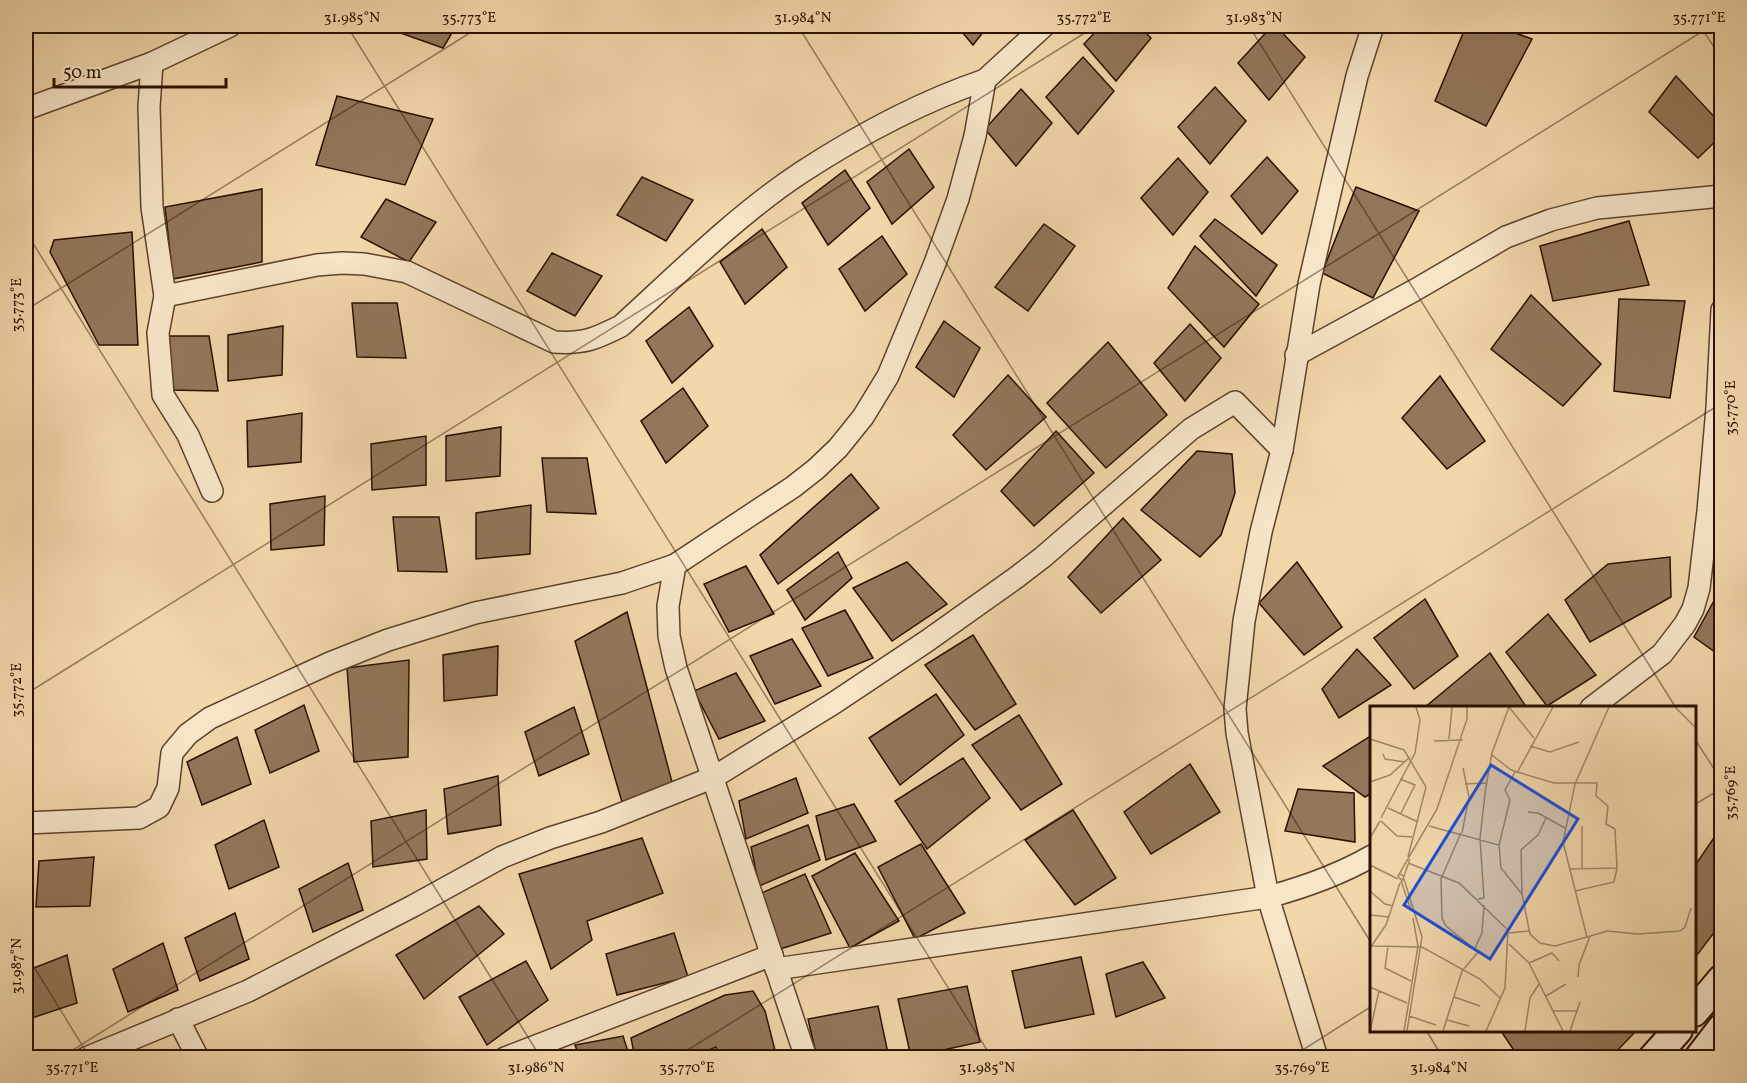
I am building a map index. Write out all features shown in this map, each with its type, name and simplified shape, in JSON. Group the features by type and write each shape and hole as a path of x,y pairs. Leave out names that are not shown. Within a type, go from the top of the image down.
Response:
{"main road":[{"path":"1696,1011 1722,979"},
{"path":"1698,1058 1722,1028"},
{"path":"1653,1058 1676,1032"}],"street":[{"path":"26,109 152,63 230,26"},
{"path":"165,296 317,265 364,264 407,272 554,342 578,343 596,339 621,326 749,212 801,173 915,107 985,80 1044,26"},
{"path":"1317,1058 1268,897 1237,733 1235,709 1244,621 1261,532 1282,450 1309,284 1356,76 1373,26"},
{"path":"152,63 149,107 152,207 165,296 158,333 163,396 188,435 213,491"},
{"path":"26,823 139,818 159,807 168,788 172,753 188,734 219,714 330,663 388,640 476,613 622,583 675,565 793,488 838,448 874,401 888,376 935,263 958,200 975,136 985,80"},
{"path":"1296,356 1506,237 1551,220 1597,208 1722,196"},
{"path":"1594,706 1662,654 1685,624 1693,609 1699,588 1708,511 1717,408 1722,310"},
{"path":"86,1058 248,991 502,857 550,838 601,822 714,777 834,703 1017,577 1191,429 1235,402 1282,450"},
{"path":"675,565 668,606 669,636 676,668 806,1058"},
{"path":"505,1058 774,962 1268,897 1342,873 1370,857"},
{"path":"178,1019 198,1058"}],"building":[{"path":"381,26 456,26 443,48"},
{"path":"957,26 988,26 973,45"},
{"path":"1101,26 1139,26 1151,38 1116,81 1084,44"},
{"path":"1272,26 1276,26 1305,57 1269,100 1238,63"},
{"path":"1466,26 1496,26 1532,39 1486,126 1435,101"},
{"path":"1083,57 1114,91 1078,134 1046,97"},
{"path":"1676,76 1722,125 1722,135 1698,158 1649,112"},
{"path":"1215,87 1246,121 1210,164 1178,127"},
{"path":"1021,89 1052,123 1016,166 985,129"},
{"path":"337,96 433,119 405,185 316,165"},
{"path":"909,149 934,187 892,224 867,182"},
{"path":"1267,157 1298,191 1262,234 1231,196"},
{"path":"1178,158 1208,192 1173,235 1141,198"},
{"path":"845,170 870,208 828,245 802,203"},
{"path":"642,177 693,200 666,241 617,215"},
{"path":"1356,187 1419,211 1373,298 1322,273"},
{"path":"262,189 262,262 173,279 165,207"},
{"path":"386,199 436,222 409,262 361,237"},
{"path":"1215,219 1277,265 1256,296 1200,236"},
{"path":"1629,221 1649,285 1553,301 1540,246"},
{"path":"1044,224 1075,246 1028,311 995,287"},
{"path":"762,229 787,267 745,304 720,262"},
{"path":"132,232 138,345 99,345 50,252 54,240"},
{"path":"882,236 907,274 865,311 839,269"},
{"path":"1195,246 1259,304 1224,347 1168,288"},
{"path":"552,253 602,276 575,316 527,291"},
{"path":"1531,295 1601,364 1563,406 1491,349"},
{"path":"1619,299 1685,301 1670,398 1614,391"},
{"path":"352,303 397,303 406,358 357,357"},
{"path":"689,307 713,346 672,383 646,341"},
{"path":"944,321 980,348 954,397 916,367"},
{"path":"1190,324 1221,358 1185,401 1154,363"},
{"path":"283,326 282,375 228,381 228,335"},
{"path":"163,336 209,336 218,391 169,390"},
{"path":"1108,342 1167,415 1106,468 1047,403"},
{"path":"1008,375 1046,417 986,470 953,435"},
{"path":"1440,376 1485,441 1447,469 1402,418"},
{"path":"683,388 708,426 666,463 641,421"},
{"path":"302,413 301,462 248,467 247,421"},
{"path":"501,427 500,476 446,481 446,436"},
{"path":"1056,431 1094,473 1034,526 1001,491"},
{"path":"426,436 426,485 372,490 371,444"},
{"path":"1197,451 1232,454 1235,493 1221,535 1200,557 1141,510"},
{"path":"542,458 587,458 596,514 547,512"},
{"path":"851,474 879,508 778,584 760,555"},
{"path":"325,496 324,545 271,550 270,504"},
{"path":"531,505 530,554 476,559 476,513"},
{"path":"393,517 439,517 447,572 398,571"},
{"path":"1722,517 1722,571 1719,557"},
{"path":"1123,518 1161,560 1101,613 1068,577"},
{"path":"838,552 852,578 805,620 787,590"},
{"path":"1670,557 1671,597 1590,642 1565,600 1608,564"},
{"path":"907,562 947,604 892,641 853,588"},
{"path":"1297,562 1342,627 1304,655 1259,603"},
{"path":"746,566 774,614 729,632 704,584"},
{"path":"1720,590 1722,591 1722,657 1694,637"},
{"path":"1425,599 1458,656 1414,689 1374,638"},
{"path":"845,610 873,658 828,676 802,628"},
{"path":"627,612 672,782 622,802 575,641"},
{"path":"1548,614 1596,675 1547,706 1506,652"},
{"path":"973,635 1016,704 975,730 925,665"},
{"path":"792,639 821,686 775,704 750,656"},
{"path":"498,646 497,695 444,701 443,655"},
{"path":"1357,649 1391,685 1339,718 1322,689"},
{"path":"1490,653 1526,706 1426,706"},
{"path":"409,660 408,757 354,762 347,668"},
{"path":"736,673 765,721 719,739 694,691"},
{"path":"936,694 964,735 900,785 869,738"},
{"path":"304,705 319,751 270,773 255,730"},
{"path":"574,707 589,754 539,776 525,732"},
{"path":"1019,715 1062,784 1021,810 972,745"},
{"path":"1370,736 1370,794 1365,797 1323,766"},
{"path":"237,737 251,784 202,805 187,762"},
{"path":"963,758 990,798 927,849 895,801"},
{"path":"1190,764 1220,812 1151,854 1124,812"},
{"path":"498,776 501,825 448,834 444,789"},
{"path":"796,778 808,813 746,839 739,801"},
{"path":"1298,789 1354,793 1355,842 1285,831"},
{"path":"854,804 876,841 826,860 816,816"},
{"path":"426,810 427,859 373,867 371,821"},
{"path":"1073,810 1116,878 1075,905 1025,840"},
{"path":"264,820 279,867 229,889 215,845"},
{"path":"808,825 820,860 759,886 751,847"},
{"path":"1722,826 1722,922 1696,956 1696,864"},
{"path":"642,838 663,893 587,921 592,940 551,969 519,874"},
{"path":"921,844 965,913 915,939 878,867"},
{"path":"855,853 899,921 850,948 812,876"},
{"path":"94,857 90,906 36,907 39,861"},
{"path":"348,863 363,910 313,932 299,889"},
{"path":"805,874 831,933 777,950 759,894"},
{"path":"479,906 504,934 424,999 396,955"},
{"path":"235,913 249,959 200,981 185,938"},
{"path":"674,933 688,977 617,995 606,954"},
{"path":"163,943 178,990 128,1012 113,969"},
{"path":"67,955 77,1003 26,1020 26,971"},
{"path":"1081,957 1094,1014 1025,1028 1012,971"},
{"path":"526,961 548,1000 487,1045 459,997"},
{"path":"1143,962 1165,998 1116,1017 1106,974"},
{"path":"967,986 980,1042 911,1057 898,999"},
{"path":"753,991 765,1011 777,1058 719,1058 716,1047 690,1058 635,1058 631,1038 725,995"},
{"path":"878,1006 889,1058 817,1058 808,1019"},
{"path":"1502,1032 1635,1032 1610,1058 1519,1058"},
{"path":"623,1036 630,1058 580,1058 575,1045"}]}
